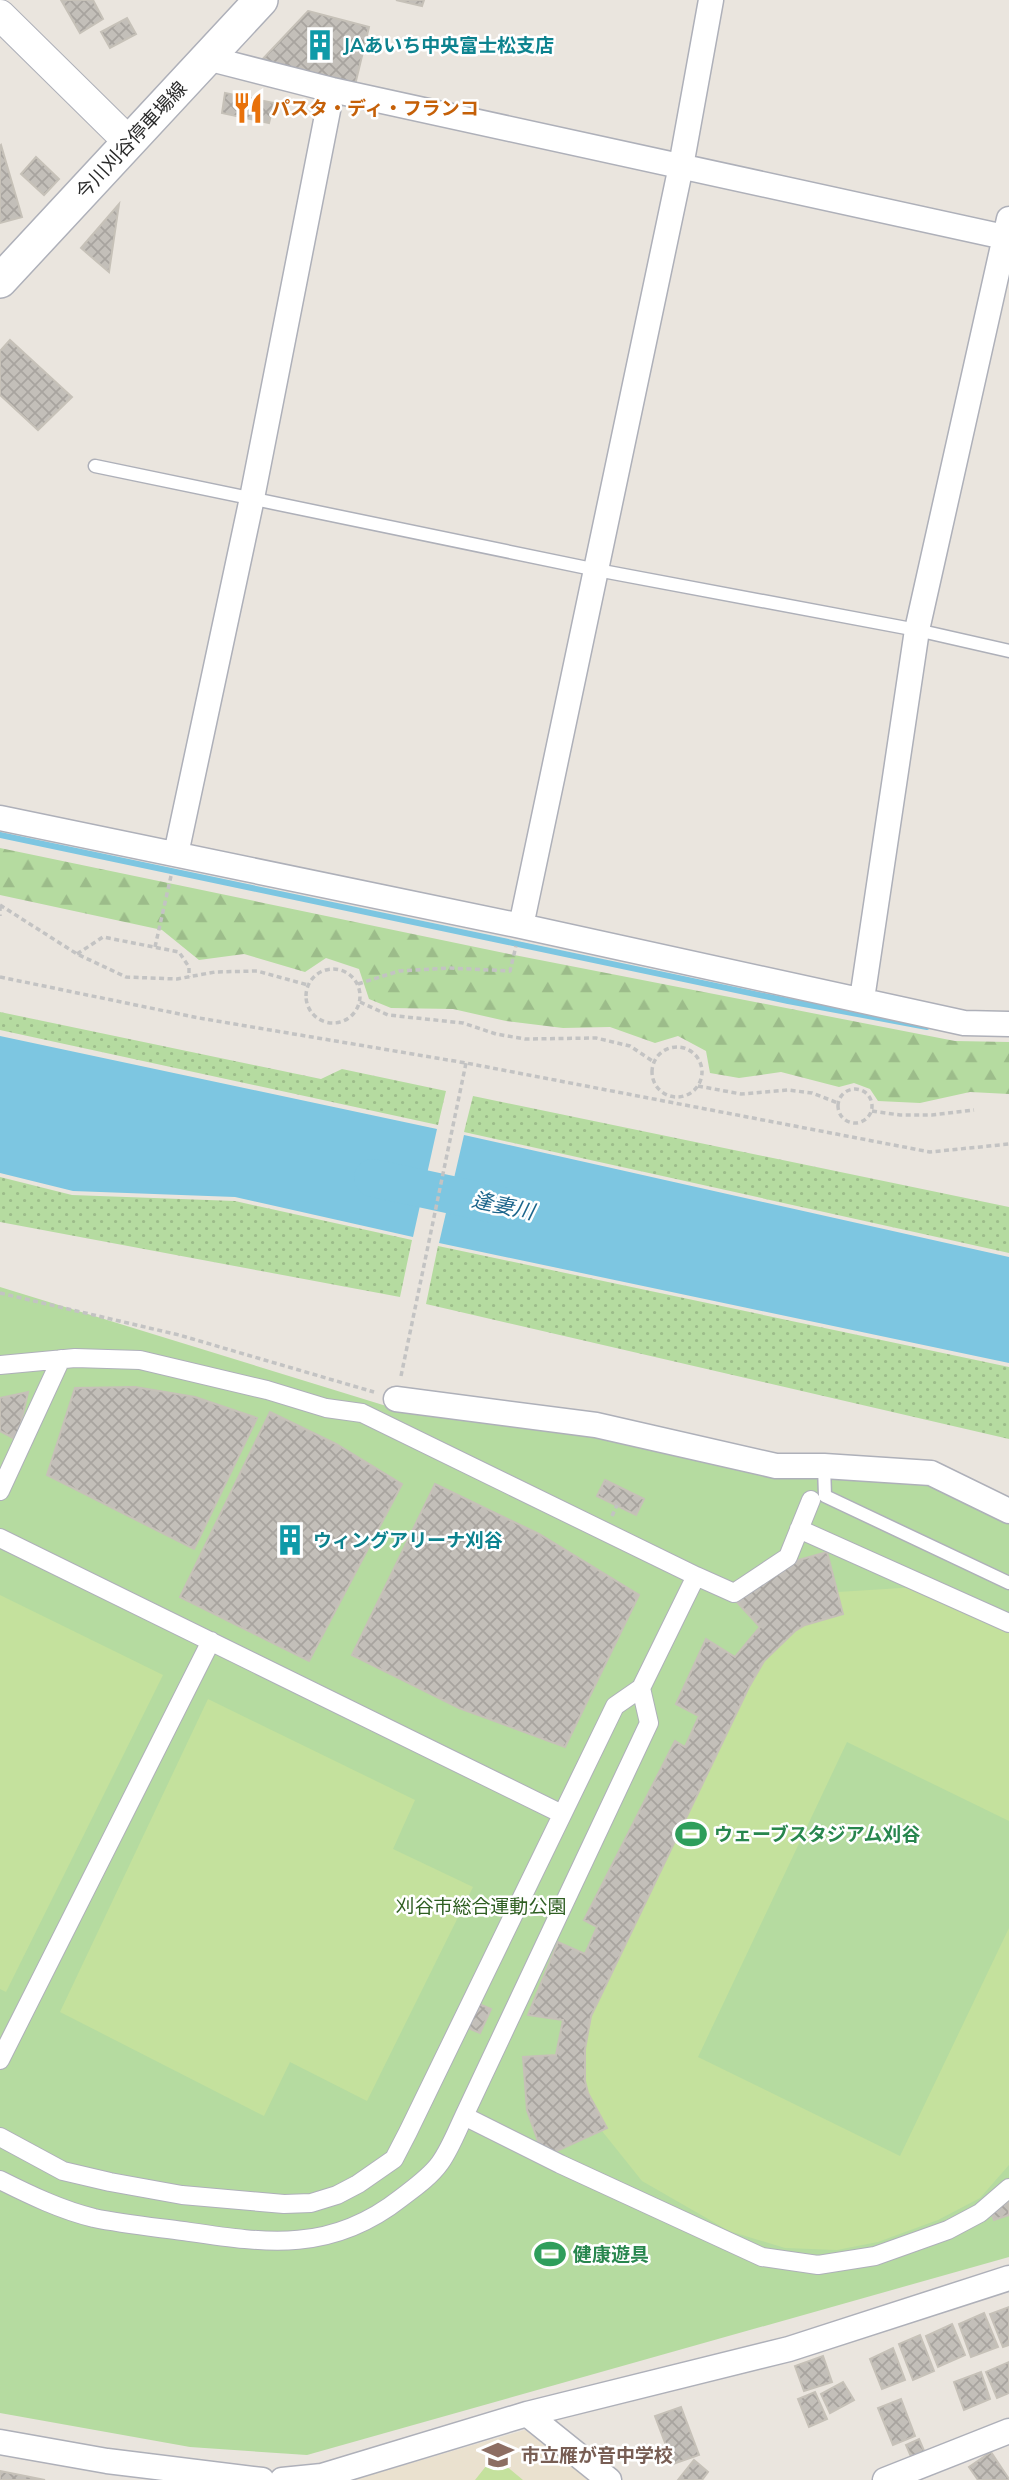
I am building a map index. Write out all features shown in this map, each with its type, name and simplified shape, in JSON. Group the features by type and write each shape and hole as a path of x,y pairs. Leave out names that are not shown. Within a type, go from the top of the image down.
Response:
{"main road":[{"name":"今川刈谷停車場線","path":"0,281 261,0"}],"street":[{"path":"521,926 681,166 711,0"},
{"path":"0,15 129,142"},
{"path":"207,58 332,90 681,166 1008,232 917,630 862,999"},
{"path":"176,854 252,498 332,90"},
{"path":"0,818 521,926 964,1023 1009,1024"},
{"path":"0,1365 61,1359 140,1360 267,1390 326,1408 362,1413 734,1592 788,1557 811,1500"},
{"path":"0,1491 61,1359"},
{"path":"396,1399 596,1425 776,1466 824,1466 931,1473 1009,1511"},
{"path":"799,1529 1009,1623"},
{"path":"0,1538 562,1814"},
{"path":"0,2137 63,2171 182,2195 284,2204 311,2203 337,2195 394,2159 615,1706 641,1688 696,1576"},
{"path":"0,2060 211,1642"},
{"path":"0,2180 58,2206 92,2217 235,2239 287,2242 339,2233 388,2208 426,2178 441,2162 464,2116 649,1723 641,1688"},
{"path":"464,2116 560,2164 762,2257 818,2265 875,2256 948,2230 980,2213 1009,2188"},
{"path":"282,2480 322,2476 527,2414 789,2348 1009,2278"},
{"path":"527,2414 609,2480"},
{"path":"885,2480 928,2472 1009,2431"},
{"path":"0,2442 102,2470 262,2480"}],"lane":[{"path":"95,466 597,570 917,630 1009,651"},
{"path":"824,1466 825,1496 1009,1583"}],"path":[{"path":"155,947 170,878"},
{"path":"0,906 0,916"},
{"path":"0,906 77,954 126,976 177,979 215,972 257,971 308,985"},
{"path":"77,954 103,937 155,947 179,952 189,967 189,977"},
{"path":"358,984 399,971 450,968 510,971"},
{"path":"329,969 346,972 358,984 360,1002 351,1016 343,1021 325,1021 311,1011 306,994 308,985 321,972 329,969"},
{"path":"0,977 199,1018 466,1063 930,1152 1009,1144"},
{"path":"360,1002 388,1015 463,1023 496,1034 525,1039 596,1038 630,1046 654,1062"},
{"path":"665,1050 689,1050 701,1062 702,1079 698,1086 685,1096 669,1096 656,1086 652,1070 654,1062 665,1050"},
{"path":"0,1293 179,1335 396,1399 466,1063"},
{"path":"698,1086 741,1094 788,1090 812,1093 838,1103"},
{"path":"853,1088 859,1089 869,1094 872,1099 872,1111 865,1120 854,1123 844,1118 838,1109 838,1103 843,1093 853,1088"},
{"path":"872,1111 900,1115 932,1115 974,1110"}],"shaded area":[{"name":"市立雁が音中学校","path":"525,2430 590,2480 353,2480"}],"green space":[{"path":"0,848 509,954 955,1041 1009,1042 1009,1094 970,1092 920,1103 878,1101 870,1089 854,1083 839,1087 781,1072 739,1078 710,1073 706,1051 678,1036 655,1043 610,1027 563,1028 506,1021 453,1009 391,1008 369,999 359,969 326,958 305,972 244,954 199,960 162,930 0,895"},
{"path":"0,1012 321,1079 342,1069 446,1091 438,1125 0,1030"},
{"path":"473,1096 1009,1207 1009,1253 464,1132"},
{"path":"0,1177 72,1195 235,1201 412,1240 400,1297 0,1222"},
{"path":"438,1246 1009,1367 1009,1439 426,1304"},
{"name":"刈谷市総合運動公園","path":"0,1287 409,1413 926,1481 1009,1520 1009,2257 307,2455 190,2447 0,2413"},
{"path":"827,1552 838,1592 917,1587 1009,1631 1009,1821 847,1742 698,2057 900,2156 1009,1928 1009,2165 980,2198 938,2220 878,2242 837,2250 785,2248 729,2231 642,2181 602,2131 548,2155 526,2079 523,2057 556,2054 563,2020 528,2015 558,1942 585,1954 597,1928 584,1920 675,1741 685,1746 699,1716 676,1704 706,1639 735,1657 760,1627 736,1601 778,1571"},
{"path":"0,1595 163,1675 6,1992 0,1989"},
{"path":"208,1699 415,1800 393,1849 473,1887 367,2101 290,2062 264,2116 60,2012"},
{"path":"494,2456 523,2480 475,2480"}],"water":[{"path":"0,1036 437,1129 413,1237 235,1197 73,1191 0,1173"},
{"path":"464,1135 1009,1257 1009,1363 439,1243"}],"building":[{"path":"61,0 93,0 103,19 80,33"},
{"path":"396,0 424,0 422,6"},
{"name":"JAあいち中央富士松支店","path":"308,11 369,27 355,85 259,63"},
{"path":"127,18 136,34 110,48 101,32"},
{"name":"パスタ・ディ・フランコ","path":"225,93 274,103 269,123 222,113"},
{"path":"0,146 22,217 0,223"},
{"path":"36,157 59,179 44,195 21,174"},
{"path":"119,204 109,272 81,248"},
{"path":"10,340 72,397 38,430 0,395 0,351"},
{"path":"135,1387 195,1397 257,1418 194,1549 47,1475 75,1388"},
{"path":"28,1392 17,1440 0,1431 0,1398"},
{"name":"ウィングアリーナ刈谷","path":"270,1412 336,1444 402,1484 309,1661 180,1597"},
{"path":"605,1480 644,1499 636,1515 597,1496"},
{"path":"435,1484 539,1534 639,1595 565,1747 459,1708 352,1655"},
{"path":"827,1552 843,1614 805,1625 764,1661 591,2016 585,2049 585,2081 588,2093 607,2128 548,2155 538,2141 527,2110 523,2057 556,2055 563,2020 528,2015 558,1942 585,1954 597,1927 584,1920 675,1741 685,1747 699,1716 676,1704 706,1639 735,1657 760,1627 736,1601 766,1577 799,1560"},
{"path":"479,2004 491,2009 480,2033 468,2028"},
{"path":"1009,2202 1009,2215 994,2220 990,2209"},
{"path":"1009,2307 1009,2345 1003,2347 990,2314"},
{"path":"984,2313 998,2347 971,2357 959,2324"},
{"path":"952,2324 965,2355 938,2367 926,2336"},
{"path":"920,2335 934,2371 913,2380 899,2344"},
{"path":"893,2348 905,2380 882,2389 870,2359"},
{"path":"823,2356 832,2382 804,2391 795,2366"},
{"path":"1009,2362 1009,2393 997,2398 986,2372"},
{"path":"981,2372 990,2399 964,2410 954,2382"},
{"path":"843,2382 854,2400 830,2413 821,2394"},
{"path":"815,2392 827,2419 809,2427 798,2399"},
{"path":"901,2399 915,2436 893,2445 878,2408"},
{"path":"681,2407 699,2455 673,2464 655,2416"},
{"path":"919,2439 925,2453 912,2459 906,2445"},
{"path":"991,2452 1009,2480 978,2480 969,2467"},
{"path":"694,2460 708,2472 702,2480 678,2480"},
{"path":"0,2471 45,2480 0,2480"}],"waterway":[{"path":"0,835 788,1001 927,1027"},
{"name":"逢妻川","path":"373,1178 503,1206"}],"place":[{"name":"JAあいち中央富士松支店","path":"320,45"},
{"name":"パスタ・ディ・フランコ","path":"248,108"},
{"name":"ウィングアリーナ刈谷","path":"290,1540"},
{"name":"ウェーブスタジアム刈谷","path":"691,1834"},
{"name":"健康遊具","path":"550,2254"},
{"name":"市立雁が音中学校","path":"498,2455"}]}
